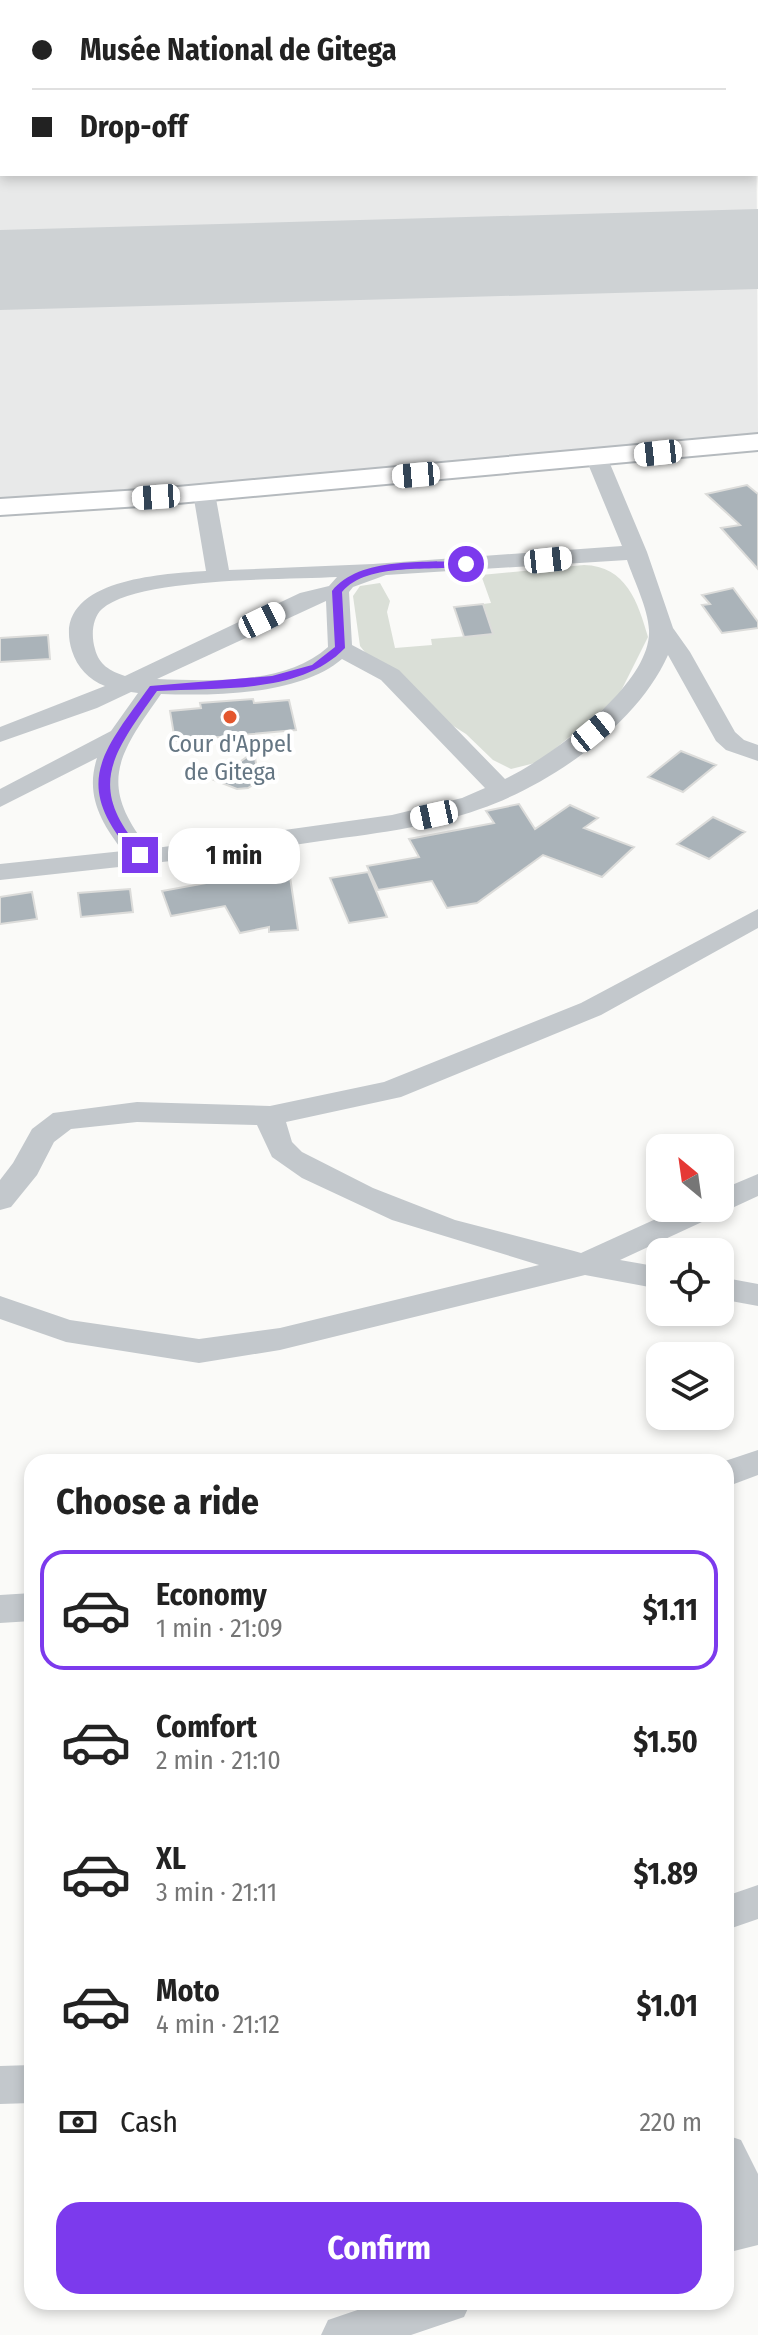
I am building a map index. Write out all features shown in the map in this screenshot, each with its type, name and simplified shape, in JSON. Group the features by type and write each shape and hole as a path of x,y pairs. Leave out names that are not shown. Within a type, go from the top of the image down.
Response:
{"main road":[{"path":"0,507 204,493 758,442"}],"street":[{"path":"597,459 636,552 661,629 678,652 725,736 735,745 758,753"},
{"path":"204,493 219,577"},
{"path":"88,703 96,683 92,668 82,652 79,624 83,613 96,601 134,586 219,577 548,560 636,552"},
{"path":"0,735 128,686 308,598 337,591 345,582 383,568"},
{"path":"337,591 340,648"},
{"path":"0,872 140,855 193,852 392,823 446,811 503,791 540,772 611,717 654,659 661,629"},
{"path":"92,668 106,678 128,686 153,688 273,679 315,668 340,648"},
{"path":"340,648 390,675 503,791"},
{"path":"140,855 117,829 107,810 103,790 105,770 120,736 153,688"},
{"path":"0,718 88,703"},
{"path":"0,799 120,736"},
{"path":"0,1200 26,1168 42,1136 63,1120 137,1112 270,1116 391,1090 591,1009 758,917"},
{"path":"270,1116 276,1138 294,1161 363,1198 471,1234 582,1265 646,1276"},
{"path":"734,1195 758,1184"},
{"path":"0,1307 66,1331 199,1351 280,1339 582,1265 676,1222"},
{"path":"734,1291 758,1295"},
{"path":"734,1471 758,1462"},
{"path":"0,1609 24,1608"},
{"path":"734,1910 758,1902"},
{"path":"0,2085 24,2084"},
{"path":"734,2170 758,2217"},
{"path":"734,2231 758,2225"},
{"path":"343,2335 423,2310"}],"shaded area":[{"path":"0,176 757,176 758,434 0,504"},
{"path":"584,565 610,572 628,588 640,611 648,637 618,697 539,762 511,769 493,760 466,734 436,715 360,646 353,596 360,586 380,583 390,601 387,612 395,648 432,645 431,639 492,634 483,604 491,603 481,575"}],"building":[{"path":"747,485 758,494 758,569 721,528 740,525 706,494"},
{"path":"733,588 758,622 758,628 722,633 702,605 710,604 702,595"},
{"path":"483,604 493,634 464,637 454,607"},
{"path":"48,635 50,659 0,662 0,638"},
{"path":"253,699 254,703 289,700 296,730 175,741 170,711 201,708 200,703"},
{"path":"681,751 716,765 683,792 648,777"},
{"path":"254,752 259,781 248,788 237,789 214,780"},
{"path":"519,804 535,829 570,805 598,818 584,828 634,847 602,877 543,855 477,903 447,908 432,881 378,890 367,866 419,857 409,839 494,823 486,811"},
{"path":"713,817 745,832 709,859 677,844"},
{"path":"287,857 298,930 269,932 269,927 240,933 225,906 171,916 162,891 261,873 259,859"},
{"path":"368,872 387,917 349,923 330,878"},
{"path":"130,889 133,912 81,917 78,893"},
{"path":"32,892 37,919 0,924 0,897"}],"runway":[{"path":"0,270 758,249"}],"place":[{"name":"Cour d'Appel de Gitega","path":"230,717"}],"route":[{"path":"140,855 117,829 107,810 103,790 105,770 112,752 153,688 273,679 315,668 340,648 337,591 345,582 383,568 466,564"}]}
